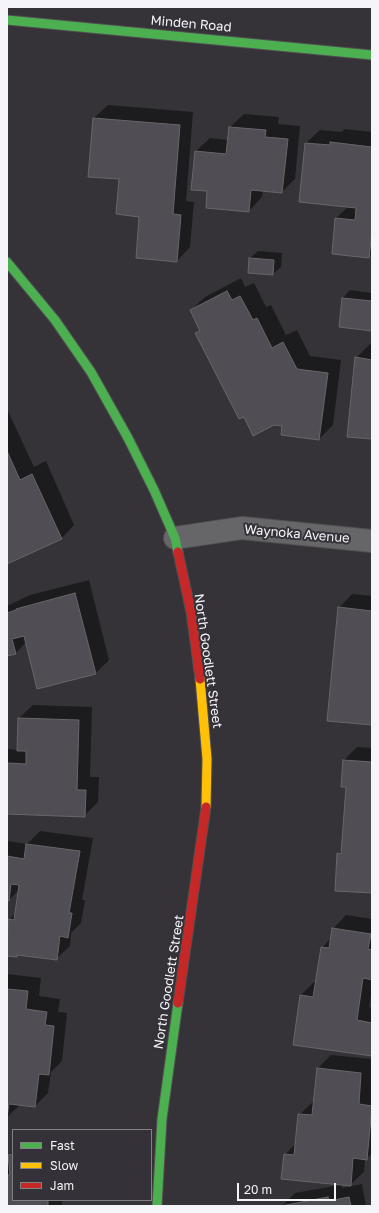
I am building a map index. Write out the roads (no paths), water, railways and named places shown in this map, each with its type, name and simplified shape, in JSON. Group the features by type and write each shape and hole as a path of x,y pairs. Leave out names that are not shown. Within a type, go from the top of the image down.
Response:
{"main road":[{"name":"Minden Road","path":"7,20 372,55"},
{"name":"North Goodlett Street","path":"7,262 55,320 91,372 128,438 154,490 175,538 191,612 203,699 207,759 206,801 194,904 162,1119 157,1206"}],"street":[{"name":"Waynoka Avenue","path":"175,538 242,528 372,541"}]}
